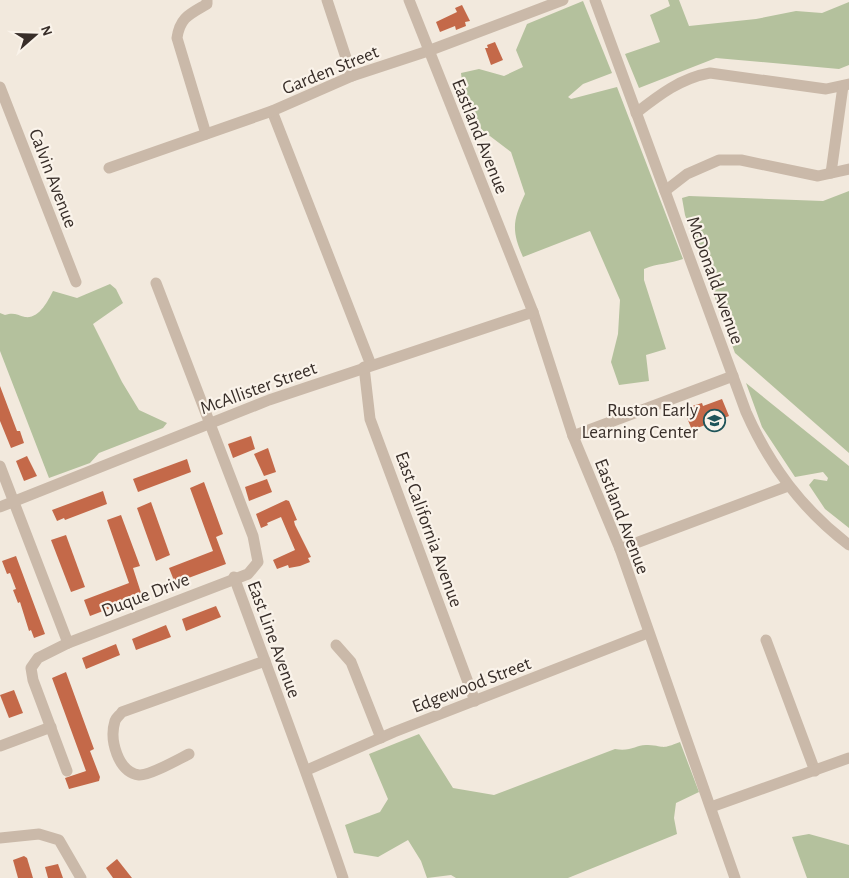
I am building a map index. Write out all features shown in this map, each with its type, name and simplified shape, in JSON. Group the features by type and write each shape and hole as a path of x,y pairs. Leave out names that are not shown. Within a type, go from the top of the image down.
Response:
{"street":[{"path":"206,134 177,38 179,25 187,16 207,4 207,0"},
{"path":"327,0 352,76"},
{"name":"Eastland Avenue","path":"409,0 533,312 573,436 620,550 735,878"},
{"name":"Garden Street","path":"109,168 272,111 352,76 428,51 563,0"},
{"name":"McDonald Avenue","path":"595,0 733,376 761,446 788,486 814,517 849,545"},
{"path":"636,113 676,85 693,76 710,73 826,89 846,85 832,173"},
{"name":"Calvin Avenue","path":"0,87 76,282"},
{"name":"East California Avenue","path":"272,111 367,366 370,419 475,701"},
{"path":"665,191 687,174 719,160 741,160 818,176 849,169"},
{"name":"East Line Avenue","path":"156,284 253,536 258,562 248,574 234,577 286,720 307,770 343,878"},
{"name":"McAllister Street","path":"0,507 209,424 367,366 533,312"},
{"path":"573,436 733,376"},
{"path":"0,466 68,643"},
{"path":"620,550 788,486"},
{"name":"Duque Drive","path":"67,771 33,680 31,668 38,658 68,643 234,577"},
{"name":"Edgewood Street","path":"307,770 381,738 648,633"},
{"path":"766,640 815,771"},
{"path":"336,645 351,662 381,738"},
{"path":"189,754 142,775 131,772 121,764 114,739 115,720 122,712 265,661"},
{"path":"0,746 51,727"},
{"path":"710,807 849,758"},
{"path":"0,838 39,834 59,840 81,878"}],"green space":[{"path":"668,0 679,0 689,26 756,19 796,11 822,13 849,2 849,65 839,69 716,58 639,88 625,54 660,42 650,15 670,6"},
{"path":"583,1 612,73 583,84 568,97 571,99 617,87 683,259 644,269 644,280 666,349 646,355 649,381 619,385 611,362 618,334 620,300 590,231 523,257 515,232 515,225 525,194 511,152 482,130 464,99 461,73 479,69 504,76 523,67 516,50 527,24"},
{"path":"849,191 849,453 735,353 685,215 682,198 689,196 823,201"},
{"path":"110,284 116,289 123,303 93,324 122,382 139,410 167,423 163,428 99,453 90,463 49,478 0,351 0,313 30,317 39,312 53,291 77,298"},
{"path":"746,383 849,466 849,528 825,509 809,485 814,479 827,481 828,478 823,472 795,477 762,427"},
{"path":"419,734 453,788 494,795 615,749 626,750 644,745 666,747 680,742 699,792 676,803 674,818 677,834 568,878 456,878 451,875 427,878 421,861 408,840 378,857 354,853 345,825 380,812 388,799 369,754"},
{"path":"809,834 849,845 849,878 807,878 792,837"}],"building":[{"path":"462,5 470,21 465,22 466,26 456,30 455,26 440,32 436,22 457,12 455,8"},
{"path":"495,42 503,60 491,65 485,48 488,48 487,45"},
{"path":"0,386 17,431 20,431 24,443 11,448 0,421"},
{"path":"722,399 729,416 692,430 685,413 693,410 692,406 702,403 703,406"},
{"path":"251,436 255,449 233,458 228,444"},
{"path":"268,448 276,472 264,476 254,454"},
{"path":"27,456 37,476 24,481 16,461"},
{"path":"187,459 191,472 138,492 133,479"},
{"path":"267,479 272,492 249,501 245,487"},
{"path":"204,482 223,534 216,537 226,564 175,583 169,568 213,551 190,488"},
{"path":"103,491 107,504 65,520 64,518 57,521 52,510"},
{"path":"286,500 289,501 297,520 294,521 295,525 311,557 308,558 310,562 300,566 289,568 288,565 277,569 273,560 295,550 281,517 261,528 256,514"},
{"path":"151,502 170,555 156,561 137,508"},
{"path":"121,515 140,566 133,568 142,596 90,616 84,600 129,583 107,520"},
{"path":"66,535 85,587 71,592 51,540"},
{"path":"16,556 45,634 34,638 31,630 29,631 20,602 18,603 13,590 16,589 10,573 7,574 2,561"},
{"path":"216,606 221,617 186,631 182,619"},
{"path":"166,625 171,637 136,650 132,639"},
{"path":"116,644 120,655 86,669 82,658"},
{"path":"66,672 94,749 90,751 100,777 99,781 69,789 65,778 86,771 52,678"},
{"path":"14,690 23,713 9,718 0,695"},
{"path":"24,856 27,858 33,878 18,878 13,860"},
{"path":"117,859 132,878 113,878 106,868"},
{"path":"58,864 63,878 48,878 45,867"}],"place":[{"name":"Ruston Early Learning Center","path":"714,420"}]}
